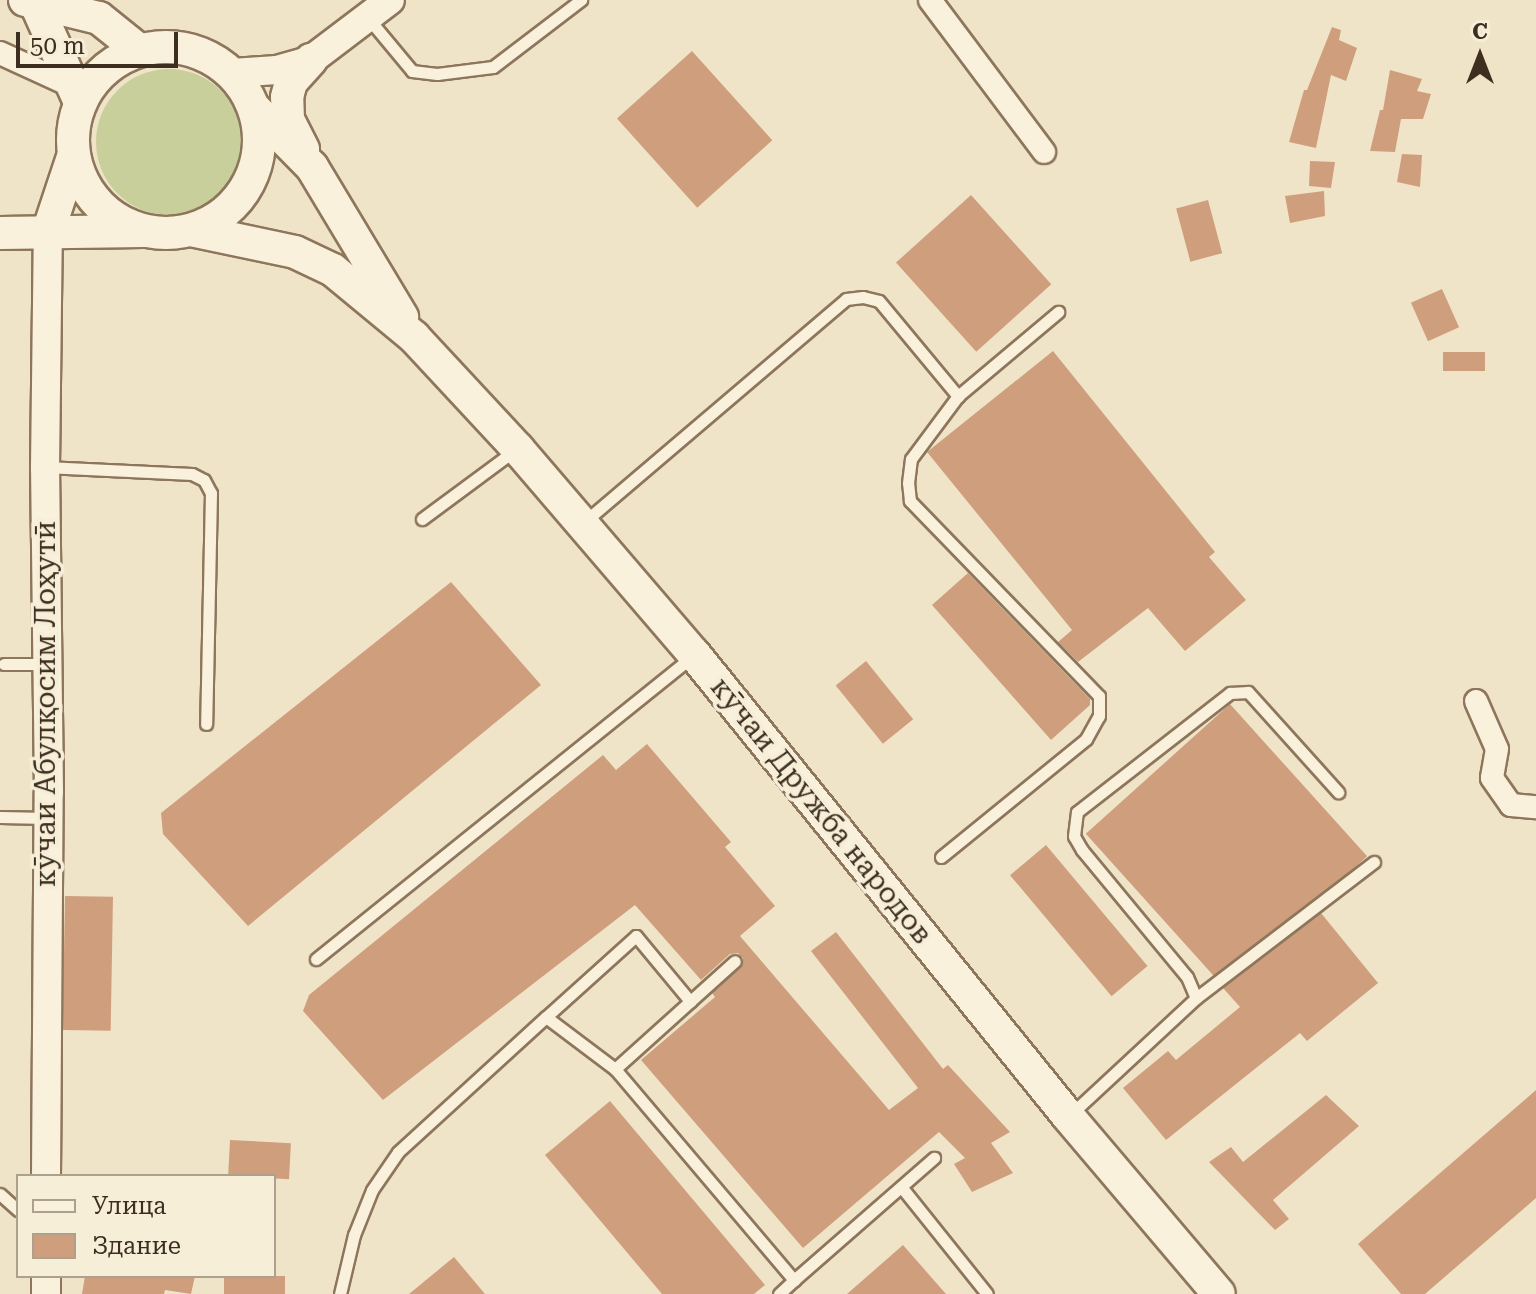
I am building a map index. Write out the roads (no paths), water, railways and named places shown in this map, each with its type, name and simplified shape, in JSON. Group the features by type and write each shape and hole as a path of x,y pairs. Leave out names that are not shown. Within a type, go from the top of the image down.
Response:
{"main road":[{"path":"30,1 82,7 139,50"},
{"path":"30,1 77,95 72,129 73,157 82,183 99,205 120,222 146,231"},
{"path":"77,95 104,69 139,50 164,46 189,49 212,58 232,73 254,108 312,167"},
{"path":"311,60 291,82 287,97 288,120 312,167 414,337"},
{"path":"191,230 225,213 249,183 260,146 254,108"},
{"path":"48,232 73,157"},
{"path":"0,233 191,230 295,252 333,270 414,337"},
{"name":"кӯчаи Дружба народов","path":"414,337 518,449 694,654 1068,1116 1219,1294"}],"street":[{"path":"232,73 277,70 311,60 390,0"},
{"path":"930,0 1044,152"},
{"path":"0,53 77,95"},
{"name":"кӯчаи Абулқосим Лоҳутӣ","path":"46,1174 48,818 45,467 48,232"},
{"path":"1476,701 1497,749 1492,778 1511,805 1536,807"}],"lane":[{"path":"367,18 412,71 437,74 493,67 581,0"},
{"path":"582,523 846,299 863,297 879,301 958,396"},
{"path":"941,857 1086,739 1099,716 1099,696 910,501 908,483 911,459 958,396 1058,312"},
{"path":"422,519 518,449"},
{"path":"45,467 192,474 204,480 211,493 206,724"},
{"path":"316,959 694,654"},
{"path":"4,664 47,664"},
{"path":"1196,998 1187,977 1082,850 1074,836 1077,812 1230,693 1248,692 1338,792"},
{"path":"0,817 48,818"},
{"path":"1068,1116 1196,998 1374,862"},
{"path":"340,1294 354,1235 372,1190 398,1152 636,936 690,1001"},
{"path":"615,1069 735,961"},
{"path":"546,1017 615,1069 794,1280"},
{"path":"779,1294 903,1189 934,1158"},
{"path":"903,1189 987,1294"},
{"path":"0,1194 16,1208"}]}
